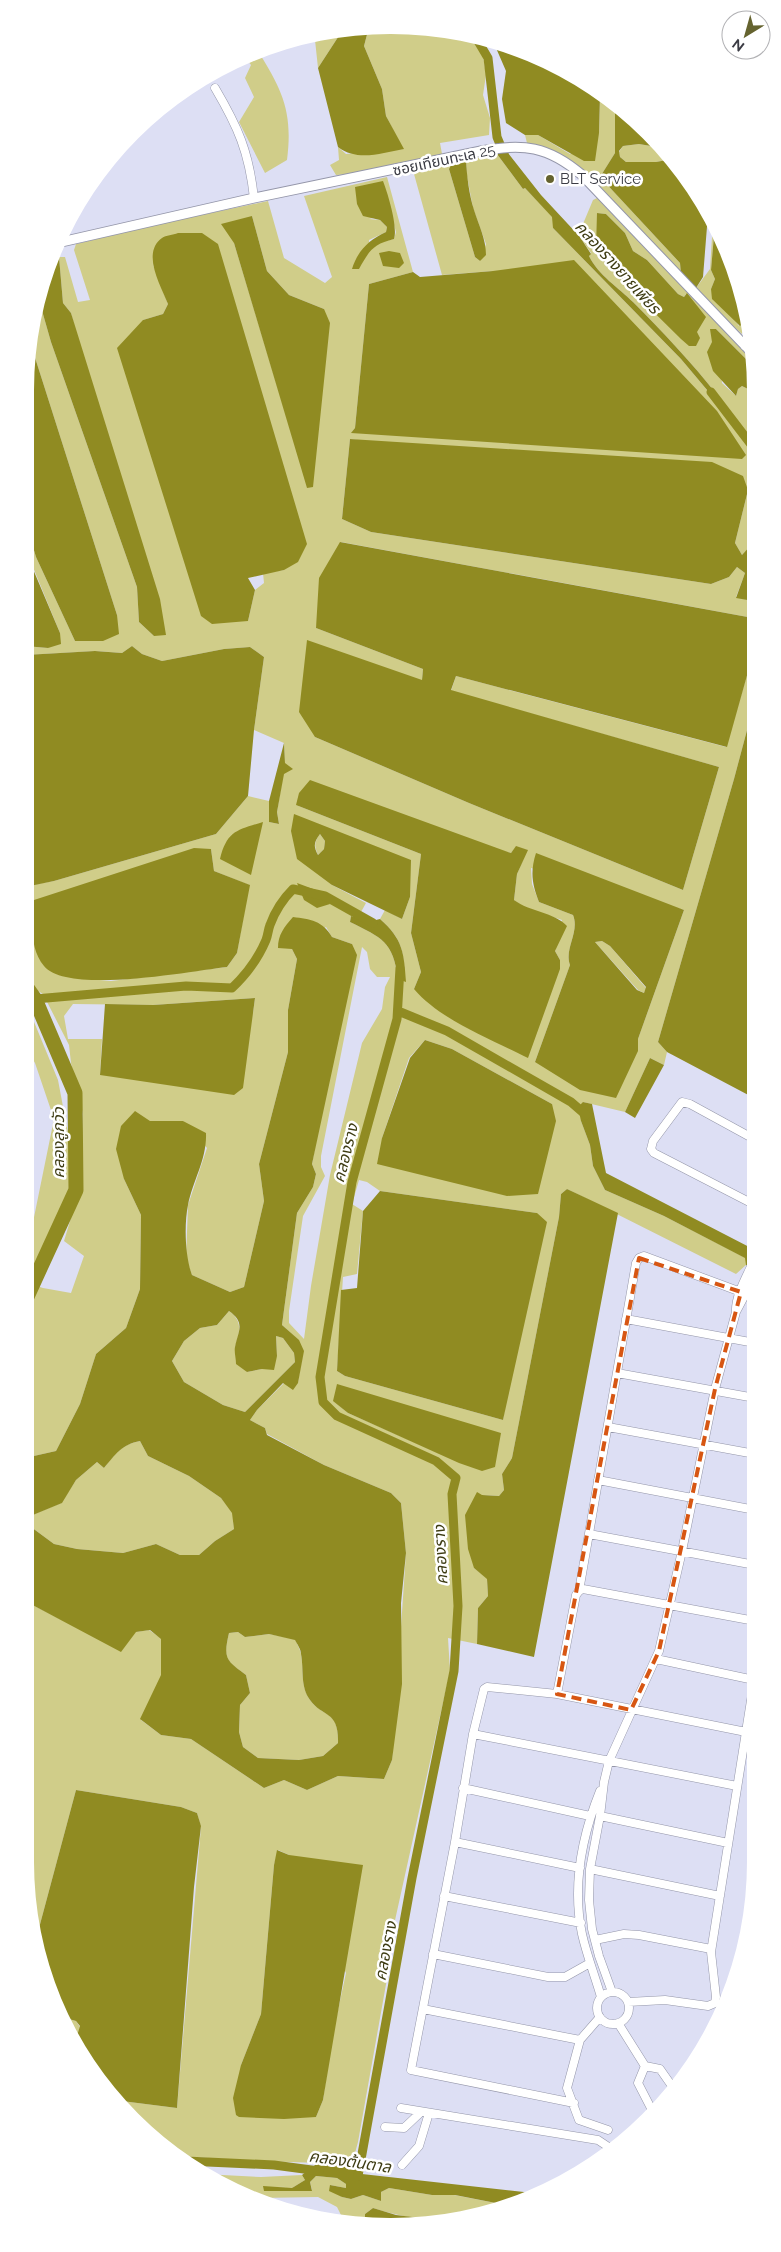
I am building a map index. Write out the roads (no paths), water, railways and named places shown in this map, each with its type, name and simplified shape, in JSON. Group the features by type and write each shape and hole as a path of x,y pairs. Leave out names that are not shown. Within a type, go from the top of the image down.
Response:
{"street":[{"path":"216,88 232,116 247,152 257,197"},
{"name":"ซอยเทียนทะเล 25","path":"67,241 257,197 507,146 542,150 568,163 582,175 744,345"},
{"path":"747,1135 690,1104 682,1102 653,1141 651,1149 654,1153 747,1201"},
{"path":"557,1694 576,1595 579,1591 636,1263 639,1258 644,1256 741,1292"},
{"path":"736,1312 747,1276"},
{"path":"612,1992 595,1940 589,1900 590,1869 604,1782 609,1761 631,1710 656,1660 682,1551 715,1389 736,1312 747,1291"},
{"path":"626,1319 747,1341"},
{"path":"617,1373 747,1396"},
{"path":"608,1427 747,1452"},
{"path":"598,1480 747,1508"},
{"path":"589,1534 747,1563"},
{"path":"579,1591 583,1589 747,1619"},
{"path":"656,1660 747,1679"},
{"path":"574,2103 411,2070 455,1842 472,1734 484,1689 487,1686 557,1694 746,1732"},
{"path":"628,2002 665,2000 708,2006 715,2003 711,1949 747,1726"},
{"path":"472,1734 737,1786"},
{"path":"601,1997 612,1992 621,1994 628,2002 626,2017 618,2023 608,2023 600,2017 597,2007 601,1997 590,1963 581,1923 579,1902 580,1868 590,1816 604,1782"},
{"path":"463,1788 590,1816"},
{"path":"600,1816 728,1843"},
{"path":"455,1842 580,1868"},
{"path":"590,1869 720,1896"},
{"path":"444,1896 581,1923"},
{"path":"595,1940 624,1934 639,1935 711,1949"},
{"path":"433,1954 548,1977 565,1977 590,1963"},
{"path":"423,2009 580,2040"},
{"path":"600,2017 580,2040 567,2088 579,2120 608,2130"},
{"path":"618,2023 645,2066 660,2069 670,2084"},
{"path":"645,2066 638,2083 650,2106"},
{"path":"401,2108 598,2140 607,2146"},
{"path":"385,2127 404,2128 421,2112"},
{"path":"402,2164 419,2146 430,2114"}],"water":[{"path":"367,35 364,46 382,89 386,116 404,149 362,155 346,152 338,147 318,68 337,38"},
{"path":"497,50 548,71 600,101 599,133 595,161 584,161 538,135 525,135 506,123 502,99 506,71"},
{"path":"615,113 650,146 639,144 623,146 619,151 620,157 626,162 664,161 699,212 707,227 703,277 696,288 681,274 680,263 600,177 615,153"},
{"path":"508,153 541,195 580,237 598,269 677,348 718,396 718,403 681,359 553,228 552,217 525,188 523,189 497,154"},
{"path":"466,160 471,198 486,249 486,255 480,261 475,257 449,169 451,165"},
{"path":"383,181 394,219 394,239 376,246 359,269 352,269 361,251 374,238 386,232 387,227 380,220 363,216 357,204 355,187"},
{"path":"597,213 606,214 625,233 633,251 647,260 678,294 684,297 687,293 706,317 697,332 700,338 696,346 689,346 681,339 605,264 596,248"},
{"path":"252,216 267,271 289,295 324,309 330,323 313,487 307,488 234,243 221,224"},
{"path":"178,233 202,233 218,244 307,544 298,562 284,570 248,578 255,590 248,621 212,624 201,616 117,348 143,320 163,314 168,304 154,270 153,252 156,244 162,238"},
{"path":"714,240 735,298 740,326 712,299 711,289 715,279 711,270"},
{"path":"389,251 400,253 404,263 399,268 383,266 379,253"},
{"path":"59,259 63,303 71,313 160,599 166,635 154,636 139,622 137,587 51,342 43,313"},
{"path":"574,260 717,411 746,455 742,459 351,433 355,428 369,284 413,272 420,277 493,271"},
{"path":"710,329 716,329 745,358 747,388 742,386 738,389 736,396 713,371 707,352 712,342"},
{"path":"36,360 117,615 119,634 103,641 75,641 34,550"},
{"path":"350,439 712,462 743,476 747,487 735,543 742,555 747,550 747,600 736,598 745,573 737,567 729,577 711,584 371,532 342,519"},
{"path":"340,542 747,617 747,675 727,747 456,676 451,690 719,767 683,890 469,803 315,737 299,712 307,640 422,680 423,669 316,628 319,578"},
{"path":"34,572 60,633 61,644 48,648 34,647"},
{"path":"132,646 142,654 162,661 224,649 250,647 264,657 254,730 248,796 216,834 34,885 34,654 95,651 122,653"},
{"path":"747,730 747,1094 667,1052 658,1042"},
{"path":"284,743 285,763 293,769 284,774 277,812 279,824 269,822 269,801"},
{"path":"310,780 511,853 516,846 528,850 517,874 514,900 562,921 567,926 555,951 560,960 560,969 528,1058 452,1020 425,1000 414,989 421,972 411,933 421,854 296,805 299,793"},
{"path":"294,814 411,860 410,897 402,919 332,885 297,859 291,831","holes":["320,834 325,841 324,849 318,855 315,849 316,839"]},
{"path":"263,822 251,875 220,859 226,843 234,833"},
{"path":"194,848 211,849 214,871 250,885 237,953 227,967 131,979 78,979 57,975 44,966 39,959 34,943 34,900"},
{"path":"536,853 684,910 638,1039 638,1051 616,1098 580,1090 535,1062 570,965 569,952 575,928 573,915 539,902 533,878","holes":["602,941 610,946 646,987 644,993 637,990 595,942"]},
{"path":"297,883 324,893 330,904 317,908 304,900"},
{"path":"351,916 372,921 380,919 388,926 401,947 406,982 398,979 393,956 384,942 370,932 350,922"},
{"path":"293,917 316,922 324,927 332,937 352,944 357,955 312,1164 316,1174 313,1187 297,1213 282,1325 299,1340 304,1351 298,1383 293,1390 283,1383 250,1420 265,1428 267,1435 324,1465 391,1493 401,1503 406,1553 401,1603 402,1684 392,1760 384,1779 338,1776 307,1790 284,1780 264,1788 191,1739 161,1735 140,1719 161,1675 161,1639 150,1630 136,1632 121,1652 34,1606 34,1529 54,1544 77,1549 123,1553 156,1544 180,1555 199,1555 215,1541 234,1529 232,1513 221,1498 189,1476 148,1456 140,1441 134,1442 119,1451 104,1468 97,1462 76,1480 62,1503 34,1515 34,1456 56,1451 80,1404 96,1354 126,1328 140,1289 141,1215 124,1179 116,1149 121,1126 135,1111 150,1121 183,1121 206,1133 202,1161 190,1196 187,1213 186,1240 188,1259 192,1275 230,1292 244,1287 264,1201 259,1164 288,1052 288,1010 297,959 292,949 278,948 280,935","holes":["229,1311 238,1319 240,1328 235,1349 236,1364 247,1372 262,1369 274,1370 277,1356 276,1336 283,1338 294,1353 295,1362 245,1412 223,1405 184,1382 172,1361 184,1341 200,1328 217,1325","238,1632 245,1637 269,1634 295,1640 301,1652 307,1695 315,1706 333,1720 338,1732 338,1743 323,1756 299,1760 258,1758 243,1747 239,1732 240,1705 250,1693 246,1675 230,1662 226,1654 229,1633"]},
{"path":"255,998 243,1088 234,1095 100,1075 105,1004 153,1005"},
{"path":"425,1040 452,1049 552,1104 556,1121 538,1194 507,1196 377,1164 382,1138 410,1058"},
{"path":"650,1058 664,1065 635,1118 625,1112"},
{"path":"583,1102 592,1104 606,1173 747,1246 747,1265 745,1258 664,1216 605,1190 593,1166 590,1145 578,1107"},
{"path":"567,1189 618,1213 534,1657 477,1644 478,1608 488,1596 487,1579 474,1568 468,1549 465,1515 477,1492 482,1495 499,1496 504,1490 502,1474 512,1458 559,1217 561,1194"},
{"path":"380,1191 537,1213 547,1222 503,1420 345,1376 337,1371 341,1290 357,1288 363,1211"},
{"path":"337,1384 501,1433 495,1467 482,1471 459,1463 348,1413 333,1401"},
{"path":"76,1790 181,1807 197,1813 201,1826 194,1887 177,2108 126,2102 107,2079 78,2032 80,2026 76,2021 71,2020 61,1998 46,1954 40,1925"},
{"path":"277,1850 289,1855 363,1865 323,2100 316,2117 284,2119 239,2117 236,2115 233,2098 241,2065 261,2014 274,1865"},
{"path":"319,2162 352,2164 362,2174 524,2192 494,2203 455,2195 432,2195 389,2188 381,2192 381,2201 363,2195 351,2199 329,2191 330,2185 346,2188 346,2184 337,2178 316,2176 310,2182 312,2191 264,2191 263,2186 292,2188 305,2180 302,2175"},
{"path":"373,2208 396,2215 412,2217 367,2217 365,2217 365,2214"}],"waterway":[{"name":"คลองรางยายเพียร","path":"481,45 488,58 497,137 504,154"},
{"name":"คลองรางยายเพียร","path":"711,392 747,439"},
{"name":"คลองราง","path":"35,999 186,986 232,988 256,960 277,910 293,889 325,896 373,923"},
{"name":"คลองราง","path":"358,2176 412,1878 454,1671 458,1606 452,1494 456,1478 436,1461 337,1416 323,1402 320,1377 352,1182 397,1019 400,968"},
{"name":"คลองลูกวัว","path":"34,998 75,1093 76,1190 34,1281"},
{"name":"คลองราง","path":"398,1011 447,1031 571,1102 586,1115"},
{"name":"คลองต้นตาล","path":"198,2162 274,2165 319,2171"}],"place":[{"name":"BLT Service","path":"550,179"}]}
